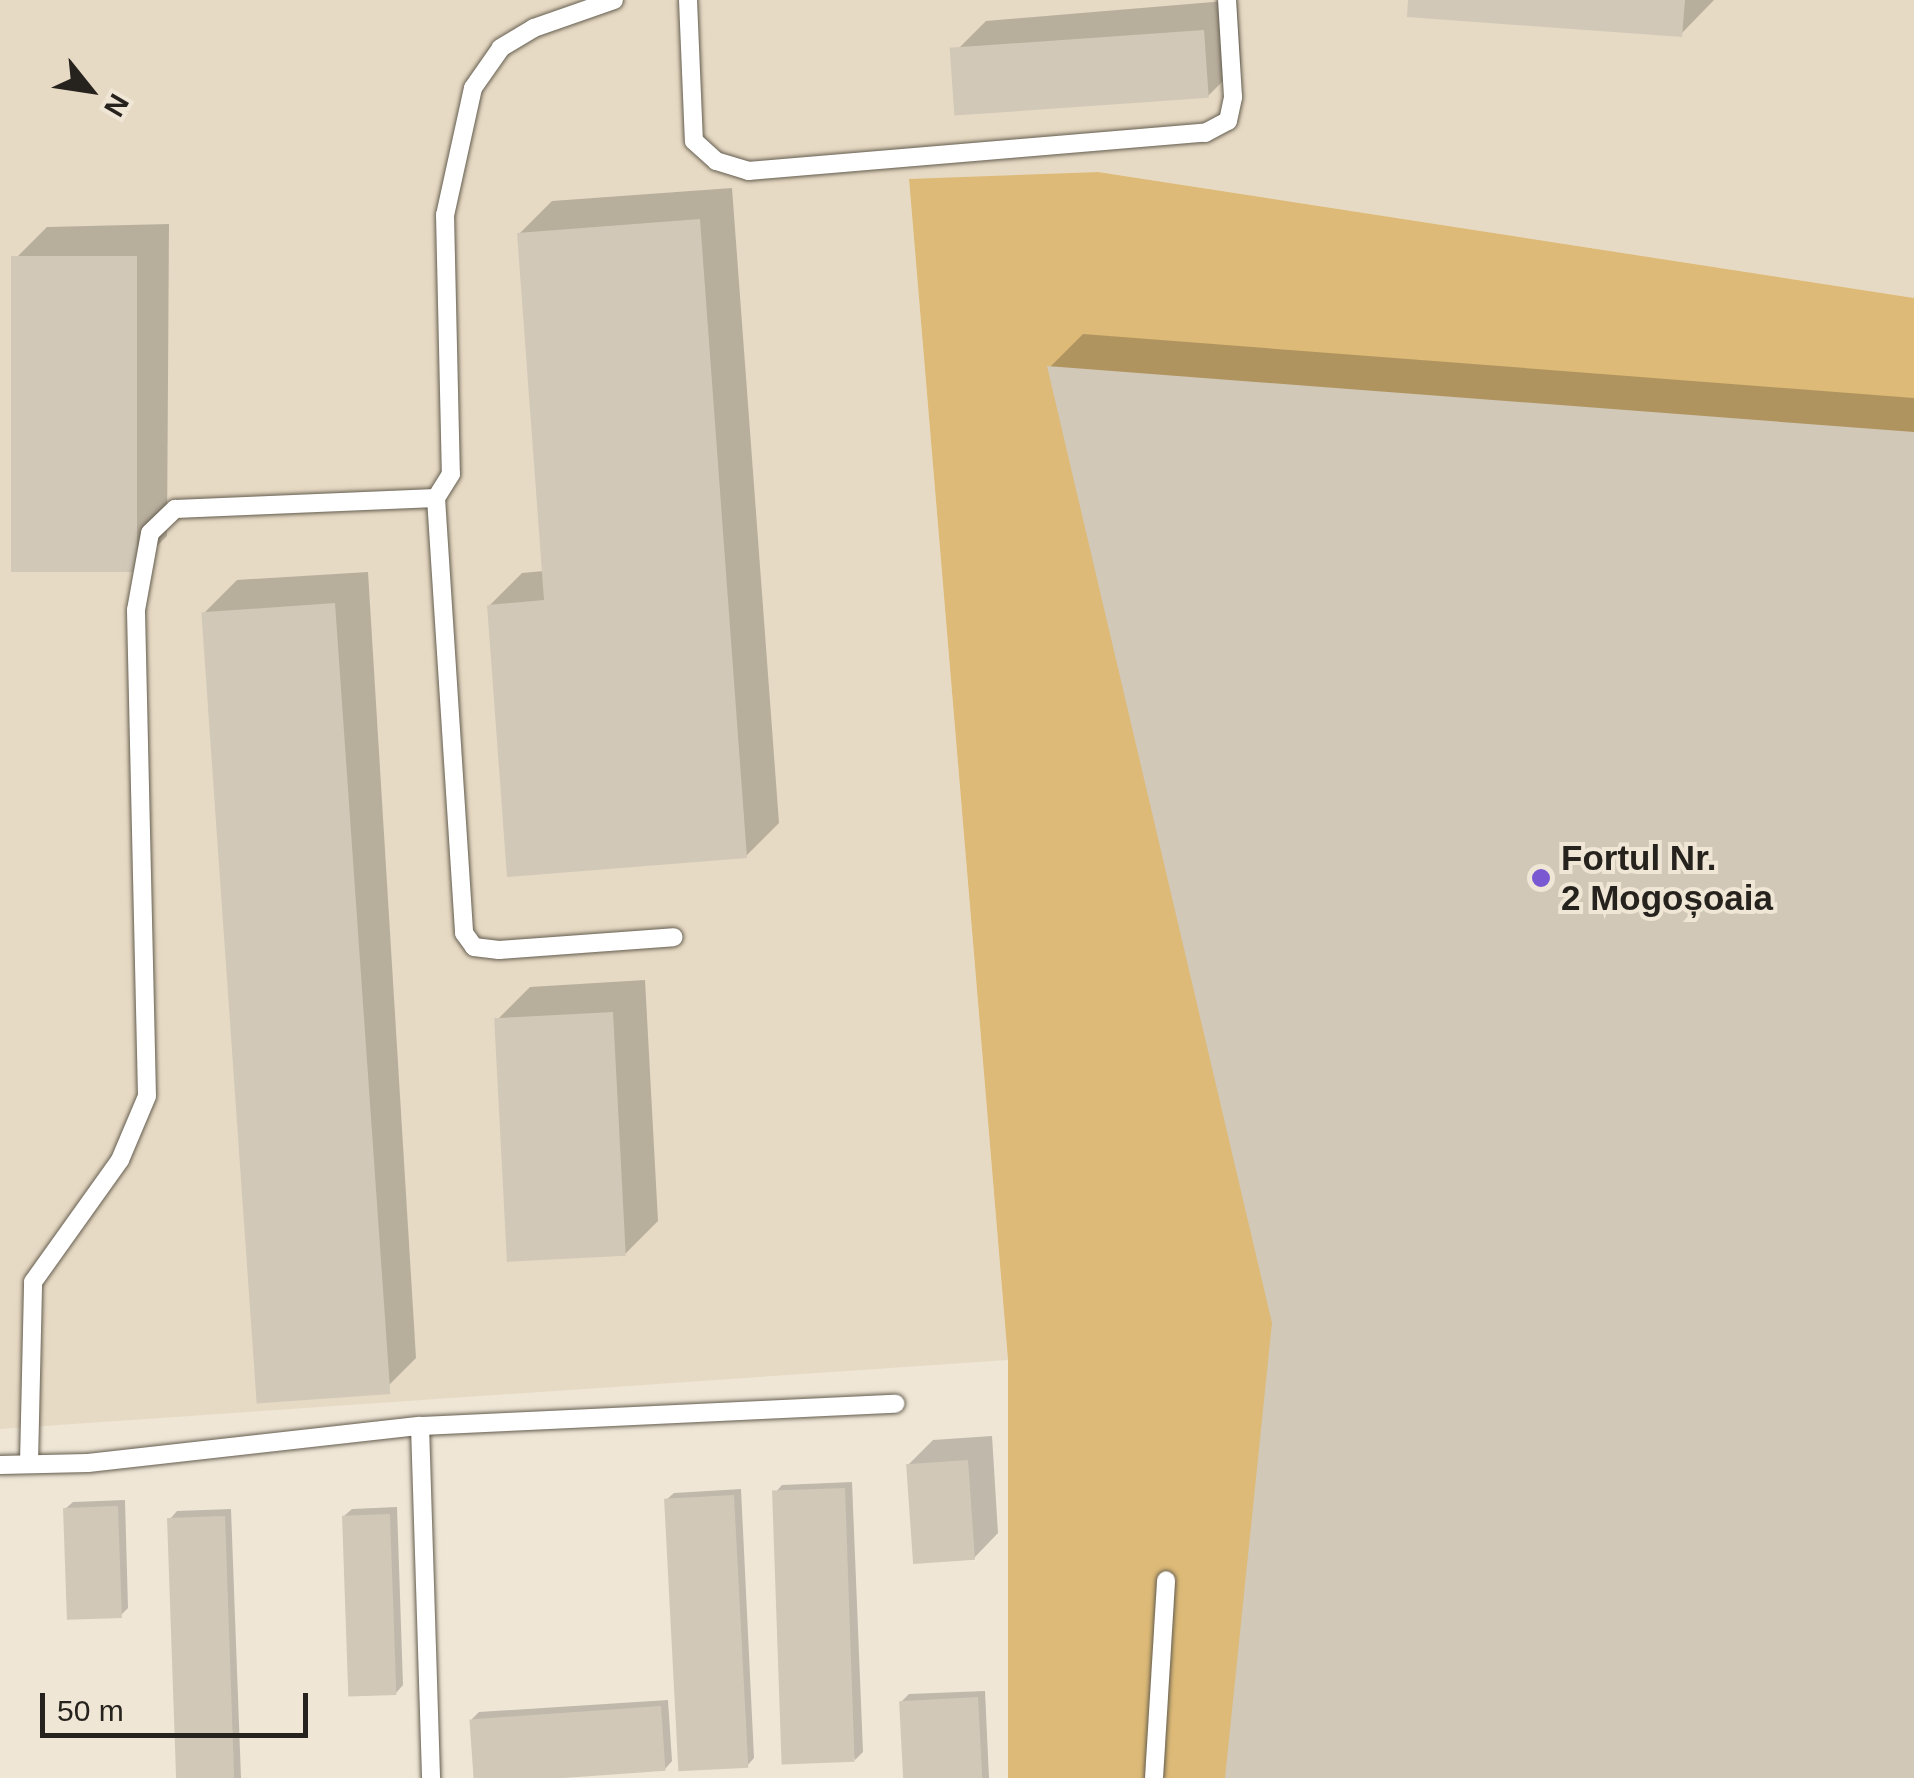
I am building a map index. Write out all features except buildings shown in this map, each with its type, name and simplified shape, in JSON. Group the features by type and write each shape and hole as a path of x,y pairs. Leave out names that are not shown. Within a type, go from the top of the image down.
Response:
{"lane":[{"path":"614,0 534,28 500,48 473,88 445,215 451,474 436,498 464,933 474,947 499,950 674,937"},
{"path":"688,0 694,141 716,161 748,171 1205,133 1228,121 1233,97 1227,0"},
{"path":"29,1463 33,1282 120,1160 147,1096 136,610 150,532 175,509 436,498"},
{"path":"0,1465 88,1463 420,1426 895,1404"},
{"path":"420,1426 432,1778"},
{"path":"1154,1778 1166,1580"}],"shaded area":[{"path":"0,0 1914,0 1914,298 1098,172 909,180 1008,1360 0,1429"},
{"name":"Fortul Nr. 2 Mogoșoaia","path":"1098,172 1914,298 1914,1778 1008,1778 1008,1360 909,179"}],"place":[{"name":"Fortul Nr. 2 Mogoșoaia","path":"1541,878"}]}
